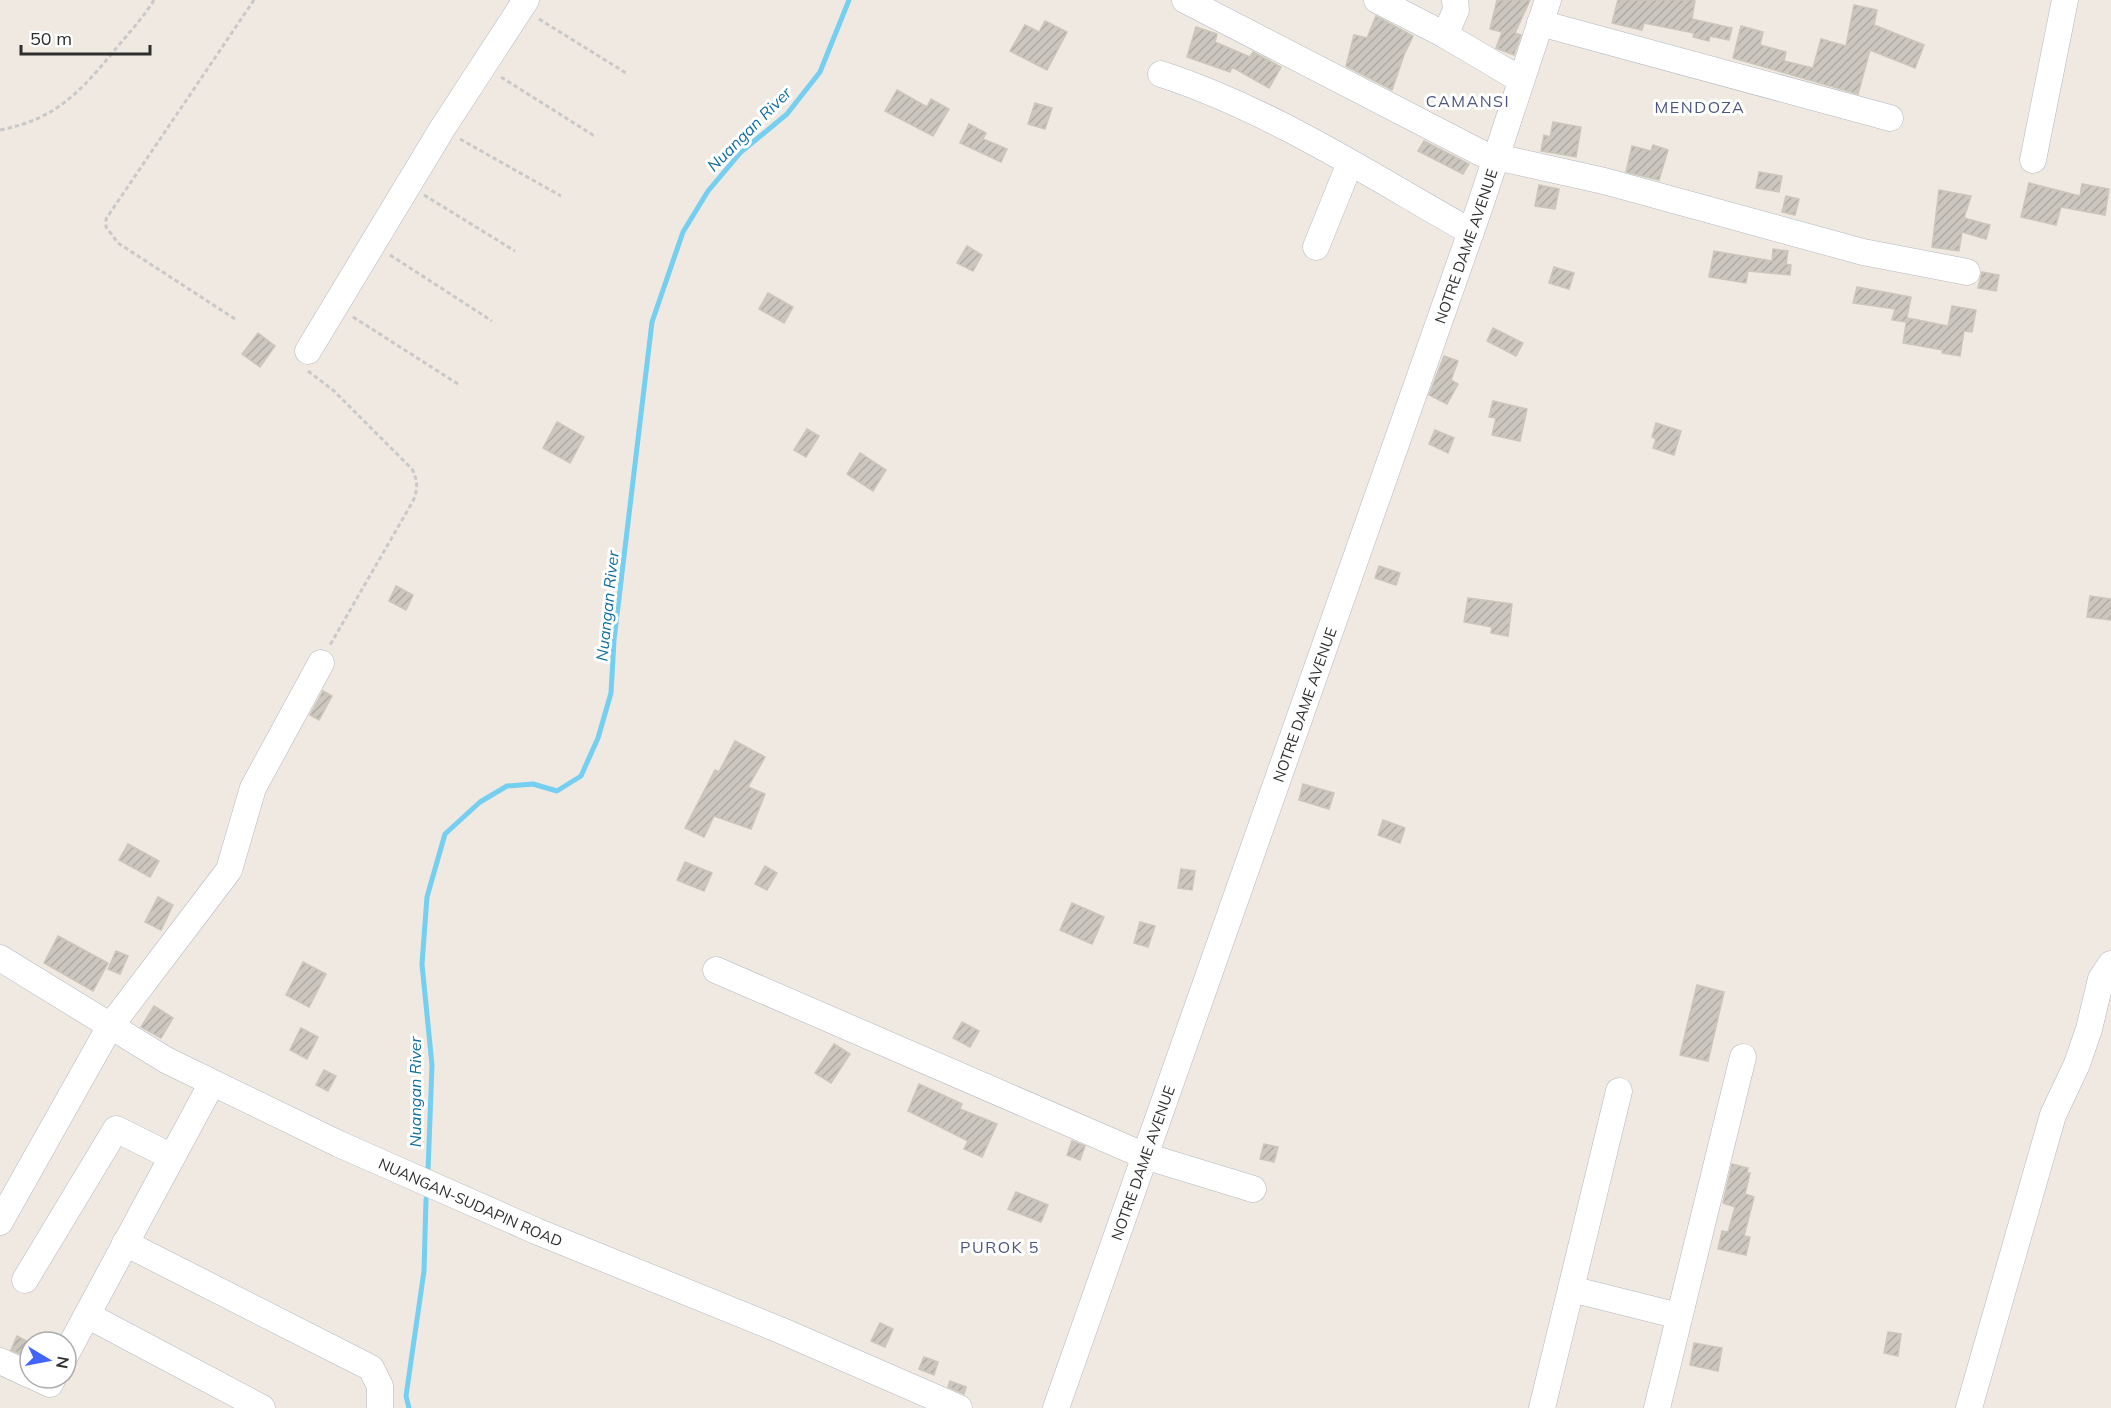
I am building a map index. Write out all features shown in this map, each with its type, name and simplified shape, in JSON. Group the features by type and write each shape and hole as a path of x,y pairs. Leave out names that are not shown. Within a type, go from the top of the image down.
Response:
{"street":[{"path":"1185,0 1476,152 1604,181 1863,252 1967,272"},
{"path":"1377,0 1445,35 1521,80"},
{"path":"1445,35 1456,10 1455,0"},
{"path":"2033,160 2065,0"},
{"path":"308,351 410,186 442,129 485,67 524,4"},
{"path":"1544,12 1890,117"},
{"name":"NOTRE DAME AVENUE","path":"1056,1408 1471,232 1544,12"},
{"path":"1161,74 1207,89 1254,111 1471,232"},
{"path":"1316,247 1350,163"},
{"path":"0,1222 109,1028 229,870 253,788 321,663"},
{"name":"NUANGAN-SUDAPIN ROAD","path":"0,958 109,1028 212,1083 451,1194 959,1408"},
{"path":"1969,1408 2053,1115 2077,1064 2089,1029 2101,979 2111,964"},
{"path":"717,970 1145,1156 1253,1189"},
{"path":"1657,1408 1743,1057"},
{"path":"78,1332 212,1083"},
{"path":"1542,1408 1618,1091"},
{"path":"25,1280 116,1129 172,1157"},
{"path":"125,1244 371,1368 380,1386 380,1408"},
{"path":"1571,1289 1679,1316"},
{"path":"87,1315 262,1408"},
{"path":"0,1361 18,1369"}],"path":[{"path":"0,130 37,120 58,109 81,91 154,0"},
{"path":"235,319 118,243 111,236 106,219 108,211 254,0"},
{"path":"524,4 626,73"},
{"path":"485,67 596,137"},
{"path":"442,129 561,196"},
{"path":"410,186 515,251"},
{"path":"374,244 492,321"},
{"path":"336,306 458,384"},
{"path":"308,351 305,363 313,377 333,391 412,469 417,478 417,489 321,663"}],"building":[{"path":"1497,0 1530,0 1515,33 1521,35 1514,55 1496,48 1502,32 1490,29"},
{"path":"1618,0 1695,0 1692,19 1732,28 1729,40 1710,36 1709,41 1693,37 1694,33 1644,23 1642,30 1612,23"},
{"path":"1854,5 1877,10 1874,25 1924,45 1915,68 1870,50 1858,94 1733,58 1741,26 1763,32 1760,45 1786,52 1784,61 1813,68 1821,39 1846,46"},
{"path":"1376,16 1413,36 1392,90 1346,66 1354,35 1367,38"},
{"path":"1045,21 1067,32 1047,70 1010,51 1025,25 1039,32"},
{"path":"1196,27 1217,34 1215,42 1250,57 1253,52 1281,67 1269,88 1232,67 1230,72 1187,57"},
{"path":"897,90 927,107 931,99 949,109 933,136 885,111"},
{"path":"1035,103 1052,108 1045,129 1028,124"},
{"path":"1553,122 1581,127 1576,157 1541,151 1544,135 1550,137"},
{"path":"969,124 986,133 983,139 1007,149 1001,162 960,143"},
{"path":"1424,141 1469,164 1463,174 1418,151"},
{"path":"1653,145 1668,150 1659,180 1626,172 1632,146 1651,151"},
{"path":"1759,172 1782,176 1779,192 1756,188"},
{"path":"2029,183 2080,196 2082,184 2109,189 2105,215 2061,207 2056,225 2021,217"},
{"path":"1539,185 1559,189 1555,209 1535,206"},
{"path":"1939,190 1971,196 1964,218 1990,225 1986,239 1962,232 1959,251 1932,247"},
{"path":"1786,196 1799,199 1795,215 1782,212"},
{"path":"967,246 982,255 973,271 957,263"},
{"path":"1773,249 1788,251 1786,264 1791,265 1790,275 1748,271 1746,283 1709,277 1714,251 1772,261"},
{"path":"1554,267 1574,273 1569,289 1549,283"},
{"path":"1982,272 1999,275 1996,291 1978,288"},
{"path":"1857,287 1911,297 1906,322 1892,320 1895,309 1853,303"},
{"path":"768,293 793,307 784,323 759,309"},
{"path":"1952,306 1976,310 1972,332 1964,331 1960,356 1942,353 1943,350 1903,343 1907,318 1948,326"},
{"path":"1493,328 1523,343 1516,356 1487,341"},
{"path":"258,333 275,346 260,367 242,354"},
{"path":"1444,356 1458,361 1451,380 1458,384 1447,404 1429,395"},
{"path":"1493,401 1527,409 1520,441 1492,435 1496,418 1489,417"},
{"path":"557,422 584,437 570,463 543,448"},
{"path":"1656,423 1681,431 1674,455 1653,448 1656,439 1652,437"},
{"path":"807,429 819,436 806,457 794,450"},
{"path":"1435,430 1454,438 1448,453 1429,444"},
{"path":"860,453 886,470 873,491 847,474"},
{"path":"1379,566 1400,573 1396,585 1375,578"},
{"path":"396,586 413,595 406,610 389,601"},
{"path":"2090,596 2111,599 2111,620 2087,617"},
{"path":"1468,598 1512,604 1508,636 1491,633 1492,627 1464,622"},
{"path":"323,691 332,696 319,720 310,715"},
{"path":"735,741 765,757 748,787 765,794 751,829 714,816 704,837 685,828 715,770 719,772"},
{"path":"1303,784 1334,793 1329,809 1299,800"},
{"path":"1383,820 1405,828 1400,843 1378,835"},
{"path":"128,844 159,861 150,877 119,860"},
{"path":"685,862 712,873 704,891 677,880"},
{"path":"765,866 777,873 767,890 755,884"},
{"path":"1181,869 1195,871 1192,890 1178,888"},
{"path":"158,897 173,905 161,930 145,922"},
{"path":"1072,903 1104,917 1092,944 1060,930"},
{"path":"1140,922 1155,926 1148,947 1134,943"},
{"path":"58,936 108,963 93,991 44,963"},
{"path":"116,951 128,956 120,974 108,969"},
{"path":"303,962 326,974 309,1007 286,995"},
{"path":"1697,985 1724,992 1708,1061 1680,1055"},
{"path":"154,1006 173,1018 161,1038 141,1027"},
{"path":"962,1022 979,1031 970,1047 953,1038"},
{"path":"301,1028 318,1037 307,1059 290,1050"},
{"path":"834,1044 850,1054 831,1083 815,1073"},
{"path":"324,1070 336,1076 328,1091 316,1085"},
{"path":"919,1084 962,1104 960,1109 997,1124 982,1157 964,1149 968,1141 908,1111"},
{"path":"1072,1141 1085,1146 1080,1160 1067,1155"},
{"path":"1264,1144 1278,1147 1274,1162 1260,1159"},
{"path":"1732,1164 1748,1168 1747,1173 1750,1173 1745,1194 1754,1197 1744,1236 1750,1237 1746,1255 1718,1249 1722,1231 1728,1232 1735,1207 1723,1203"},
{"path":"1016,1192 1048,1205 1041,1222 1008,1209"},
{"path":"880,1323 893,1329 885,1347 871,1341"},
{"path":"1888,1332 1901,1334 1898,1356 1884,1353"},
{"path":"17,1336 18,1353 11,1350"},
{"path":"1694,1343 1722,1348 1718,1371 1690,1365"},
{"path":"924,1357 938,1362 934,1375 919,1369"},
{"path":"950,1381 966,1387 964,1394 948,1387"}],"waterway":[{"name":"Nuangan River","path":"428,1171 432,1065 422,964 427,897 445,834 480,802 507,786 533,784 557,791 581,776 598,738 611,693 614,640 652,322 683,232 708,191 741,152 787,114 820,72 849,0"},
{"name":"Nuangan River","path":"409,1408 406,1396 424,1271 426,1199"}],"district":[{"name":"CAMANSI","path":"1468,101"},
{"name":"MENDOZA","path":"1700,107"},
{"name":"PUROK 5","path":"1000,1247"}]}
